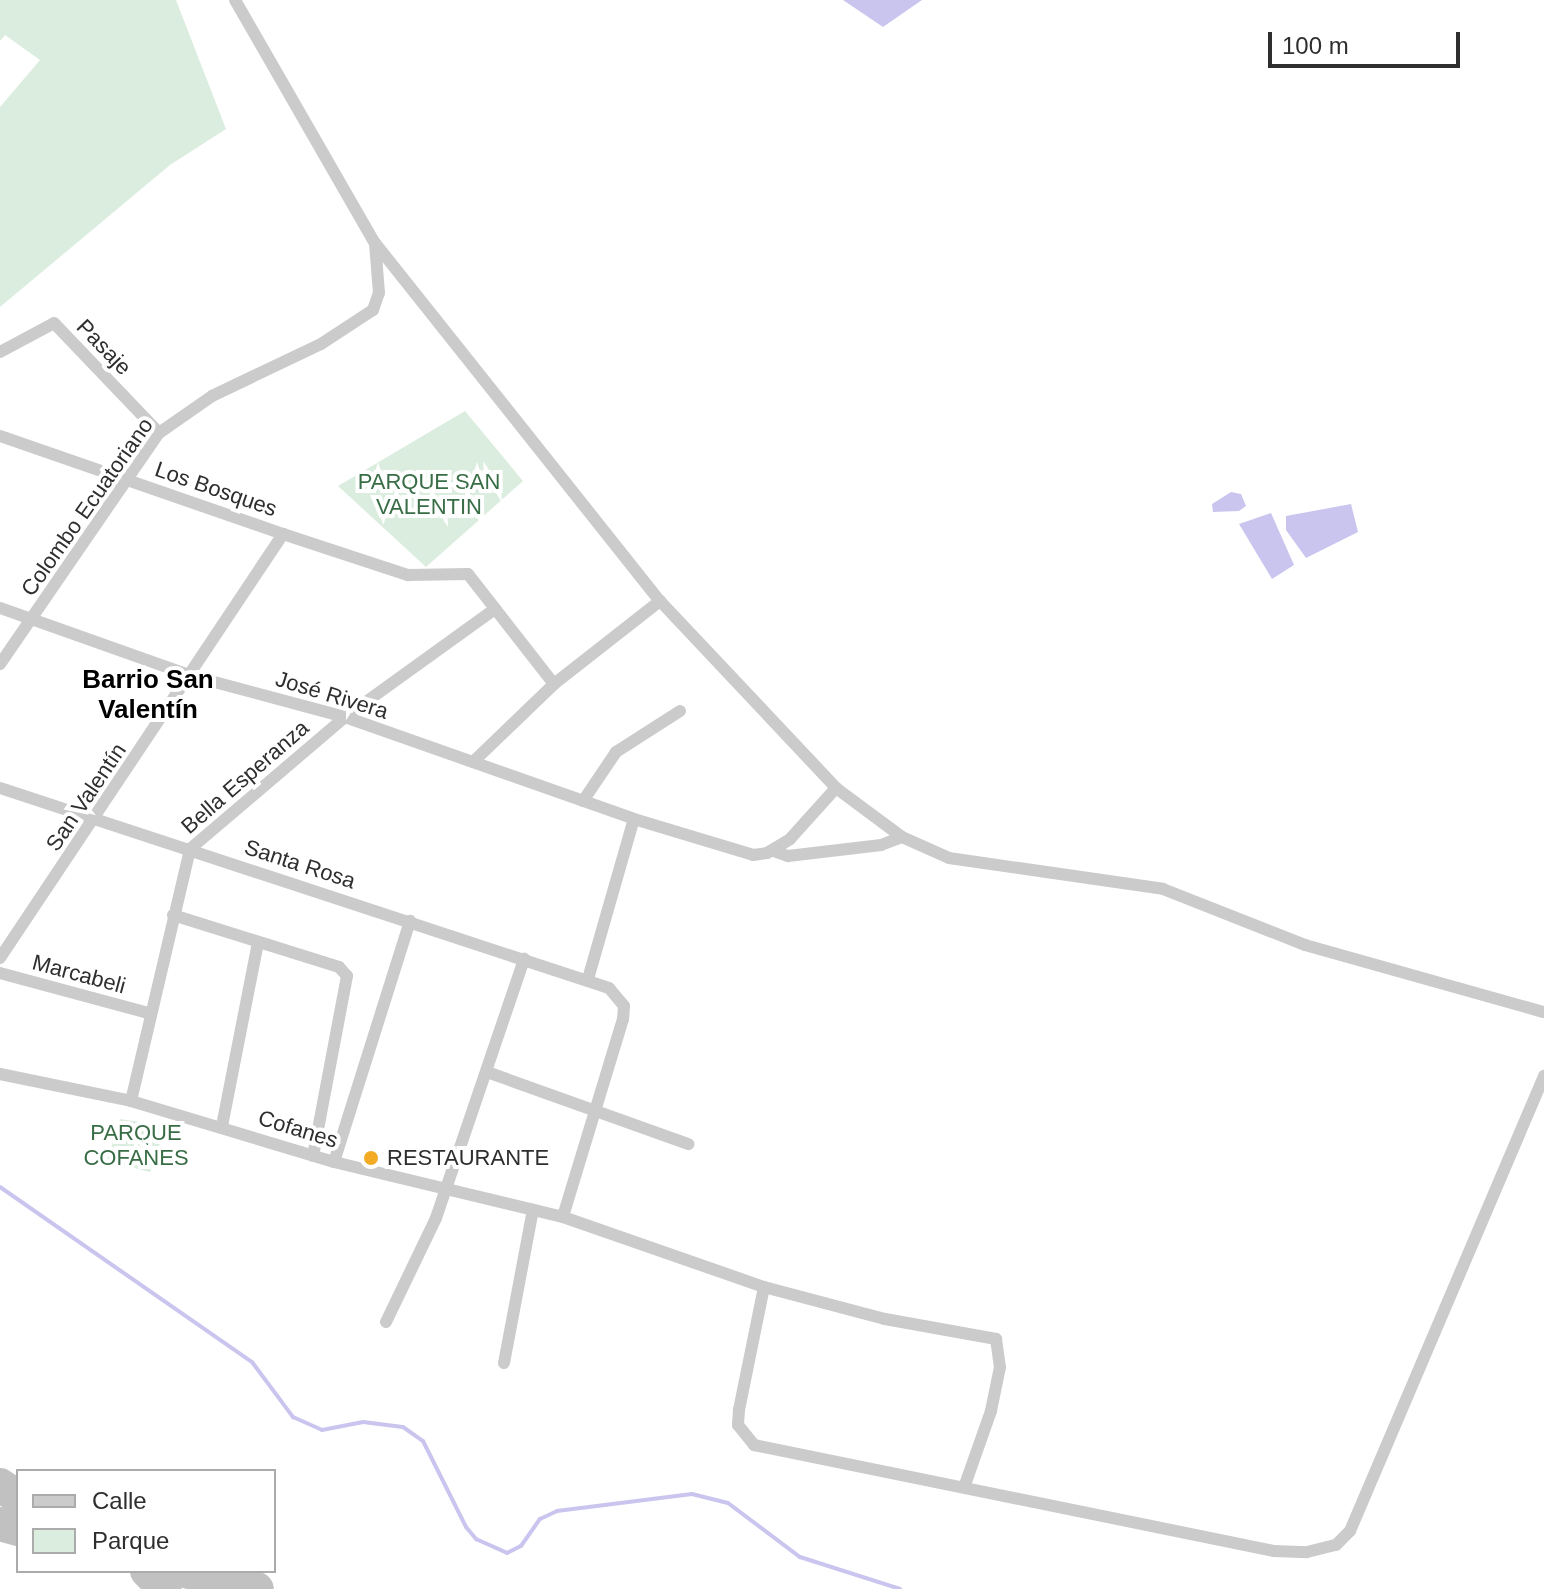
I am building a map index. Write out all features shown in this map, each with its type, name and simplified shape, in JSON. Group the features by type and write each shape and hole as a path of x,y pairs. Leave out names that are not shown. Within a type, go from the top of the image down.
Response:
{"street":[{"path":"235,0 375,243 660,601 836,788 902,837 949,858 1163,889 1305,945 1544,1012"},
{"name":"Colombo Ecuatoriano","path":"0,664 159,433 212,396 321,344 373,310 379,293 375,243"},
{"name":"Pasaje","path":"0,352 54,323 159,433"},
{"name":"Los Bosques","path":"0,436 283,534"},
{"path":"283,534 408,575 468,574 554,684"},
{"name":"San Valentín","path":"0,958 192,676 283,534"},
{"path":"473,762 554,684 660,601"},
{"name":"José Rivera","path":"0,608 33,617 192,676 345,717 634,819 753,855 774,851 788,856 881,845 902,837"},
{"name":"Bella Esperanza","path":"131,1101 148,1013 190,849 345,717 495,609"},
{"path":"583,801 616,752 680,711"},
{"name":"Santa Rosa","path":"0,788 609,988 624,1006 596,1111"},
{"path":"774,851 800,830 836,788"},
{"path":"588,979 634,819"},
{"path":"173,915 339,967 347,976 313,1156"},
{"path":"334,1162 410,921"},
{"path":"222,1126 258,943"},
{"path":"386,1322 446,1189 524,959"},
{"name":"Marcabeli","path":"0,973 148,1013"},
{"path":"487,1072 688,1144"},
{"name":"Cofanes","path":"0,1074 131,1101 334,1162 563,1217 764,1287 885,1319 996,1339 1000,1367 991,1411 965,1485"},
{"path":"764,1287 739,1410 744,1438 754,1445 965,1485 1274,1551 1307,1552 1336,1545 1350,1531 1544,1076"},
{"path":"563,1217 596,1111"},
{"path":"504,1363 533,1210"}],"green space":[{"path":"0,0 176,0 226,129 170,165 0,307 0,107 40,60 5,35 0,41"},
{"name":"PARQUE SAN VALENTIN","path":"465,411 523,481 426,567 338,486"},
{"name":"PARQUE COFANES","path":"120,1119 166,1126 150,1172 107,1161"}],"shaded area":[{"path":"843,0 922,0 883,27"},
{"path":"1231,492 1241,494 1246,506 1239,511 1213,512 1212,504"},
{"path":"1351,504 1358,532 1306,558 1286,530 1286,516"},
{"path":"1271,513 1294,565 1272,579 1239,524"}],"waterway":[{"path":"0,1187 252,1362 293,1417 322,1430 363,1422 403,1427 423,1441 466,1527 476,1539 507,1553 521,1546 540,1519 557,1511 692,1494 728,1503 800,1557 900,1589"}],"taxiway":[{"path":"0,1485 16,1496"},
{"path":"0,1524 16,1528"},
{"path":"149,1573 165,1589"},
{"path":"193,1573 257,1589"}],"place":[{"name":"RESTAURANTE","path":"371,1158"}],"district":[{"name":"Barrio San Valentín","path":"148,695"}]}
